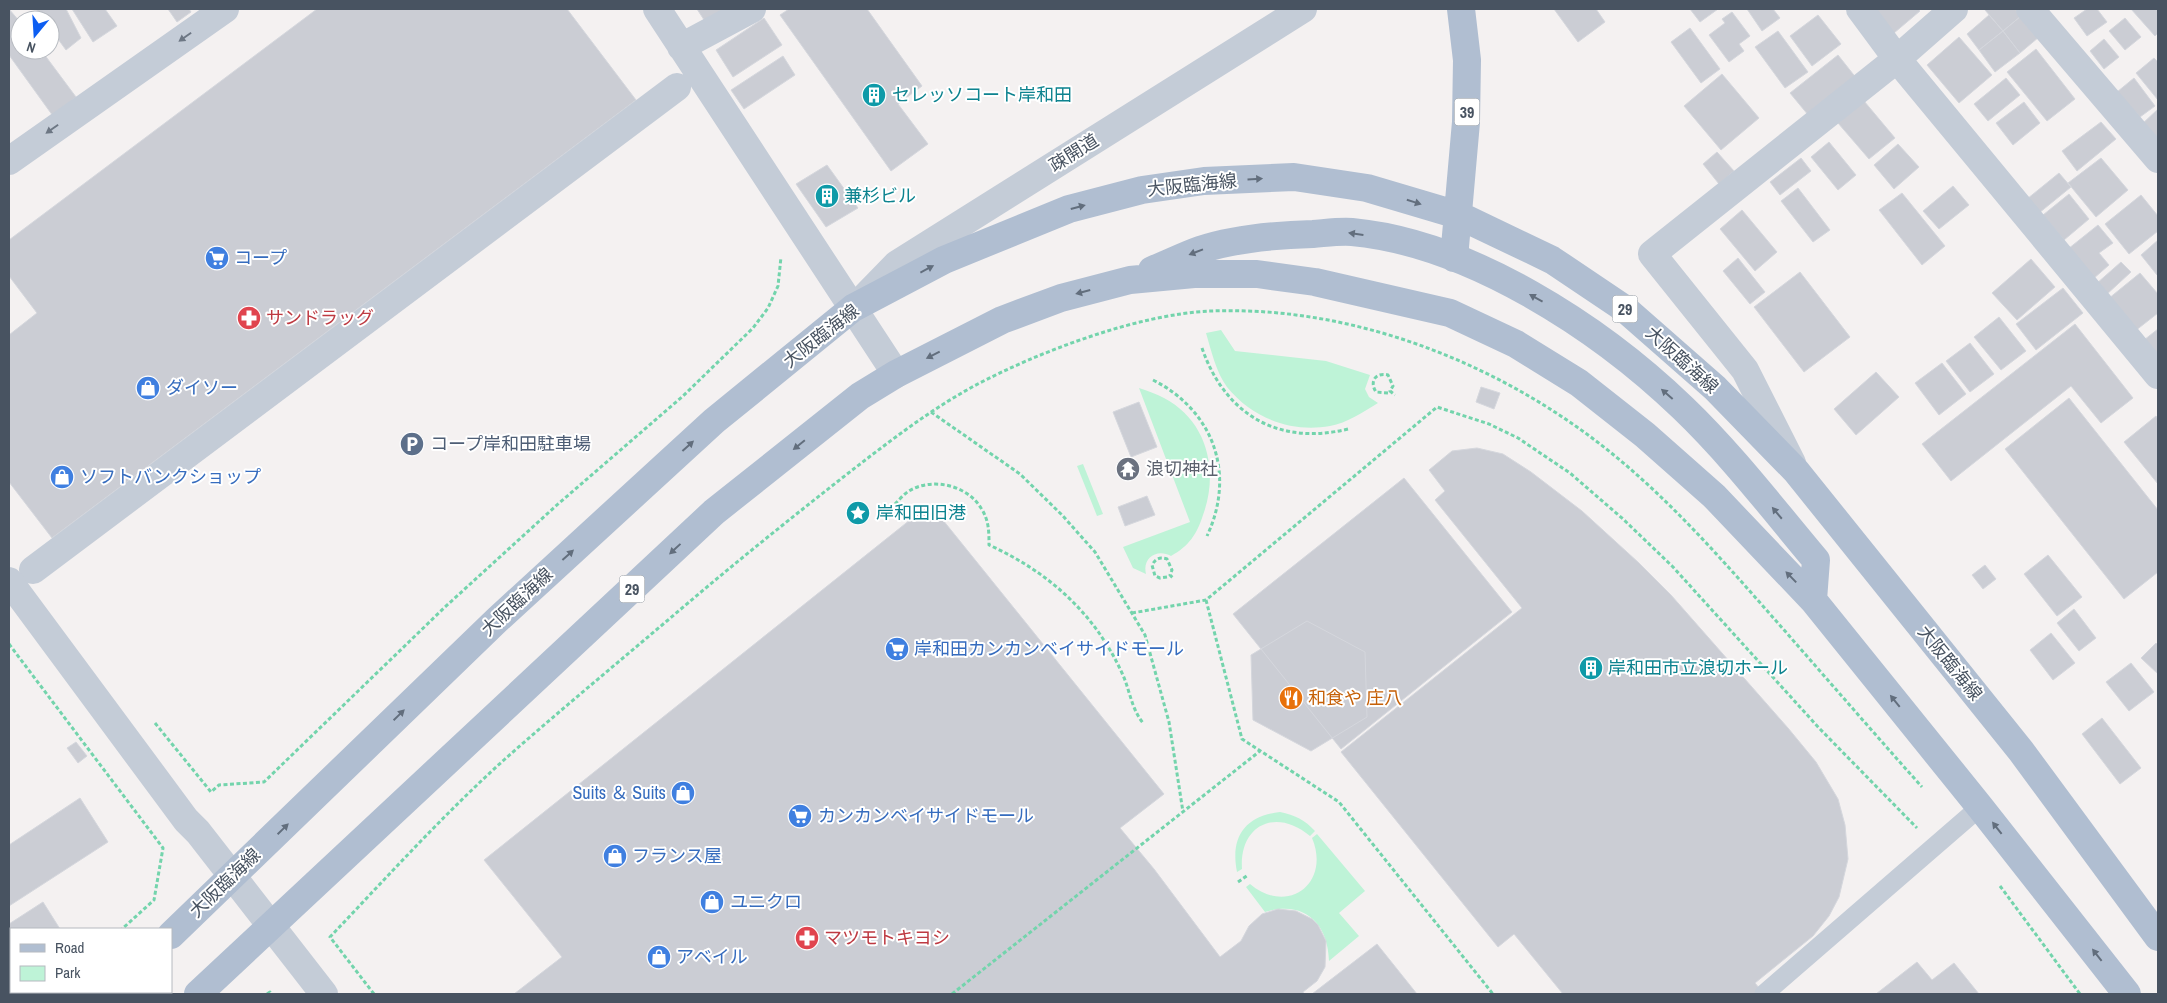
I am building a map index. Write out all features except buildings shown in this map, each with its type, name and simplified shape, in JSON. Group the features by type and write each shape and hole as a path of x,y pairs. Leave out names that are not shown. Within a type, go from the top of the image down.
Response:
{"main road":[{"name":"39","path":"1454,258 1466,122 1467,60 1461,9"},
{"name":"大阪臨海線","path":"172,934 497,620 714,421 853,308 944,260 1069,209 1142,190 1204,182 1294,177 1367,188 1458,215 1552,260 1625,309 1715,388 1796,471 2020,751 2158,937"},
{"path":"1130,280 1201,250 1266,236 1352,232 1415,244 1454,258 1506,282 1569,317 1627,359 1683,408 1732,459 1816,560 1813,600"},
{"name":"29","path":"198,994 714,512 860,396 896,374 1002,320 1061,298 1130,280 1194,274 1257,274 1315,282 1450,313 1516,344 1579,383 1646,434 1714,496 1813,600 1980,807 2127,994"}],"street":[{"path":"9,160 225,9"},
{"path":"657,9 896,374"},
{"path":"681,47 752,9"},
{"name":"疎開道","path":"853,308 897,264 1302,9"},
{"path":"1860,9 1897,59 2158,375"},
{"path":"1796,471 1745,370 1652,254 1897,59 1954,9"},
{"path":"2030,9 2158,159"},
{"path":"324,994 186,820 21,576 677,88"}],"lane":[{"path":"1764,994 1980,807"}],"path":[{"path":"150,716 211,792 219,785 264,782 445,607 558,504 683,396 753,328 768,308 778,286 781,252"},
{"path":"374,994 330,937 379,885 502,762 768,535 931,412 973,387 1060,347 1153,320 1209,311 1265,312 1320,319 1376,332 1430,348 1482,370 1532,397 1578,428 1623,462 1701,536 1924,791"},
{"path":"1202,348 1212,375 1220,387 1229,399 1251,417 1277,429 1298,434 1320,434 1348,429"},
{"path":"1388,393 1376,392 1372,387 1372,380 1382,373 1388,375 1392,380 1393,386 1390,391 1395,395"},
{"path":"1153,380 1177,394 1188,404 1212,440 1220,481 1217,510 1207,536"},
{"path":"1132,613 1206,600 1437,407 1489,424 1542,452 1623,519 1673,567 1819,728 1935,846"},
{"path":"931,412 1020,474 1062,515 1095,552 1145,635 1169,722 1183,812"},
{"path":"895,504 910,490 929,484 949,485 967,493 981,507 989,526 989,545 1013,556 1048,578 1078,606 1104,638 1123,675 1136,714 1143,723"},
{"path":"1167,577 1160,578 1155,576 1152,565 1155,560 1161,557 1167,559 1172,570 1170,575 1174,579"},
{"path":"1206,600 1242,739 1339,802 1493,994"},
{"path":"9,644 163,848 154,900 123,928"},
{"path":"952,994 1260,751"},
{"path":"1238,882 1248,875"},
{"path":"1998,883 2080,994"},
{"path":"267,994 270,992 272,994"}],"green space":[{"path":"1221,330 1235,351 1326,361 1370,375 1365,389 1369,397 1378,403 1343,422 1315,428 1287,425 1260,415 1237,398 1227,387 1220,375 1206,333"},
{"path":"1139,388 1164,398 1179,408 1191,420 1200,434 1206,449 1210,482 1208,499 1195,534 1183,548 1171,556 1161,553 1148,559 1145,568 1146,574 1133,568 1123,547 1190,522"},
{"path":"1083,464 1103,514 1097,516 1077,466"},
{"path":"1280,812 1299,819 1315,831 1310,836 1297,827 1285,823 1273,822 1262,825 1253,832 1247,841 1243,854 1242,869 1237,872 1236,848 1243,830 1258,818"},
{"path":"1317,834 1365,891 1339,913 1359,936 1329,961 1328,947 1324,935 1311,917 1291,909 1265,912 1246,887 1250,884 1264,893 1278,897 1291,895 1302,890 1311,881 1316,869 1316,854 1312,838"}],"place":[{"name":"セレッソコート岸和田","path":"874,95"},
{"name":"兼杉ビル","path":"827,196"},
{"name":"コープ","path":"217,258"},
{"name":"サンドラッグ","path":"249,318"},
{"name":"ダイソー","path":"148,388"},
{"name":"コープ岸和田駐車場","path":"412,444"},
{"name":"浪切神社","path":"1128,469"},
{"name":"ソフトバンクショップ","path":"62,477"},
{"name":"岸和田旧港","path":"858,513"},
{"name":"岸和田カンカンベイサイドモール","path":"897,649"},
{"name":"岸和田市立浪切ホール","path":"1591,668"},
{"name":"和食や 庄八","path":"1291,698"},
{"name":"Suits ＆ Suits","path":"683,793"},
{"name":"カンカンベイサイドモール","path":"800,816"},
{"name":"フランス屋","path":"615,856"},
{"name":"ユニクロ","path":"712,902"},
{"name":"マツモトキヨシ","path":"807,938"},
{"name":"アベイル","path":"659,957"}]}
